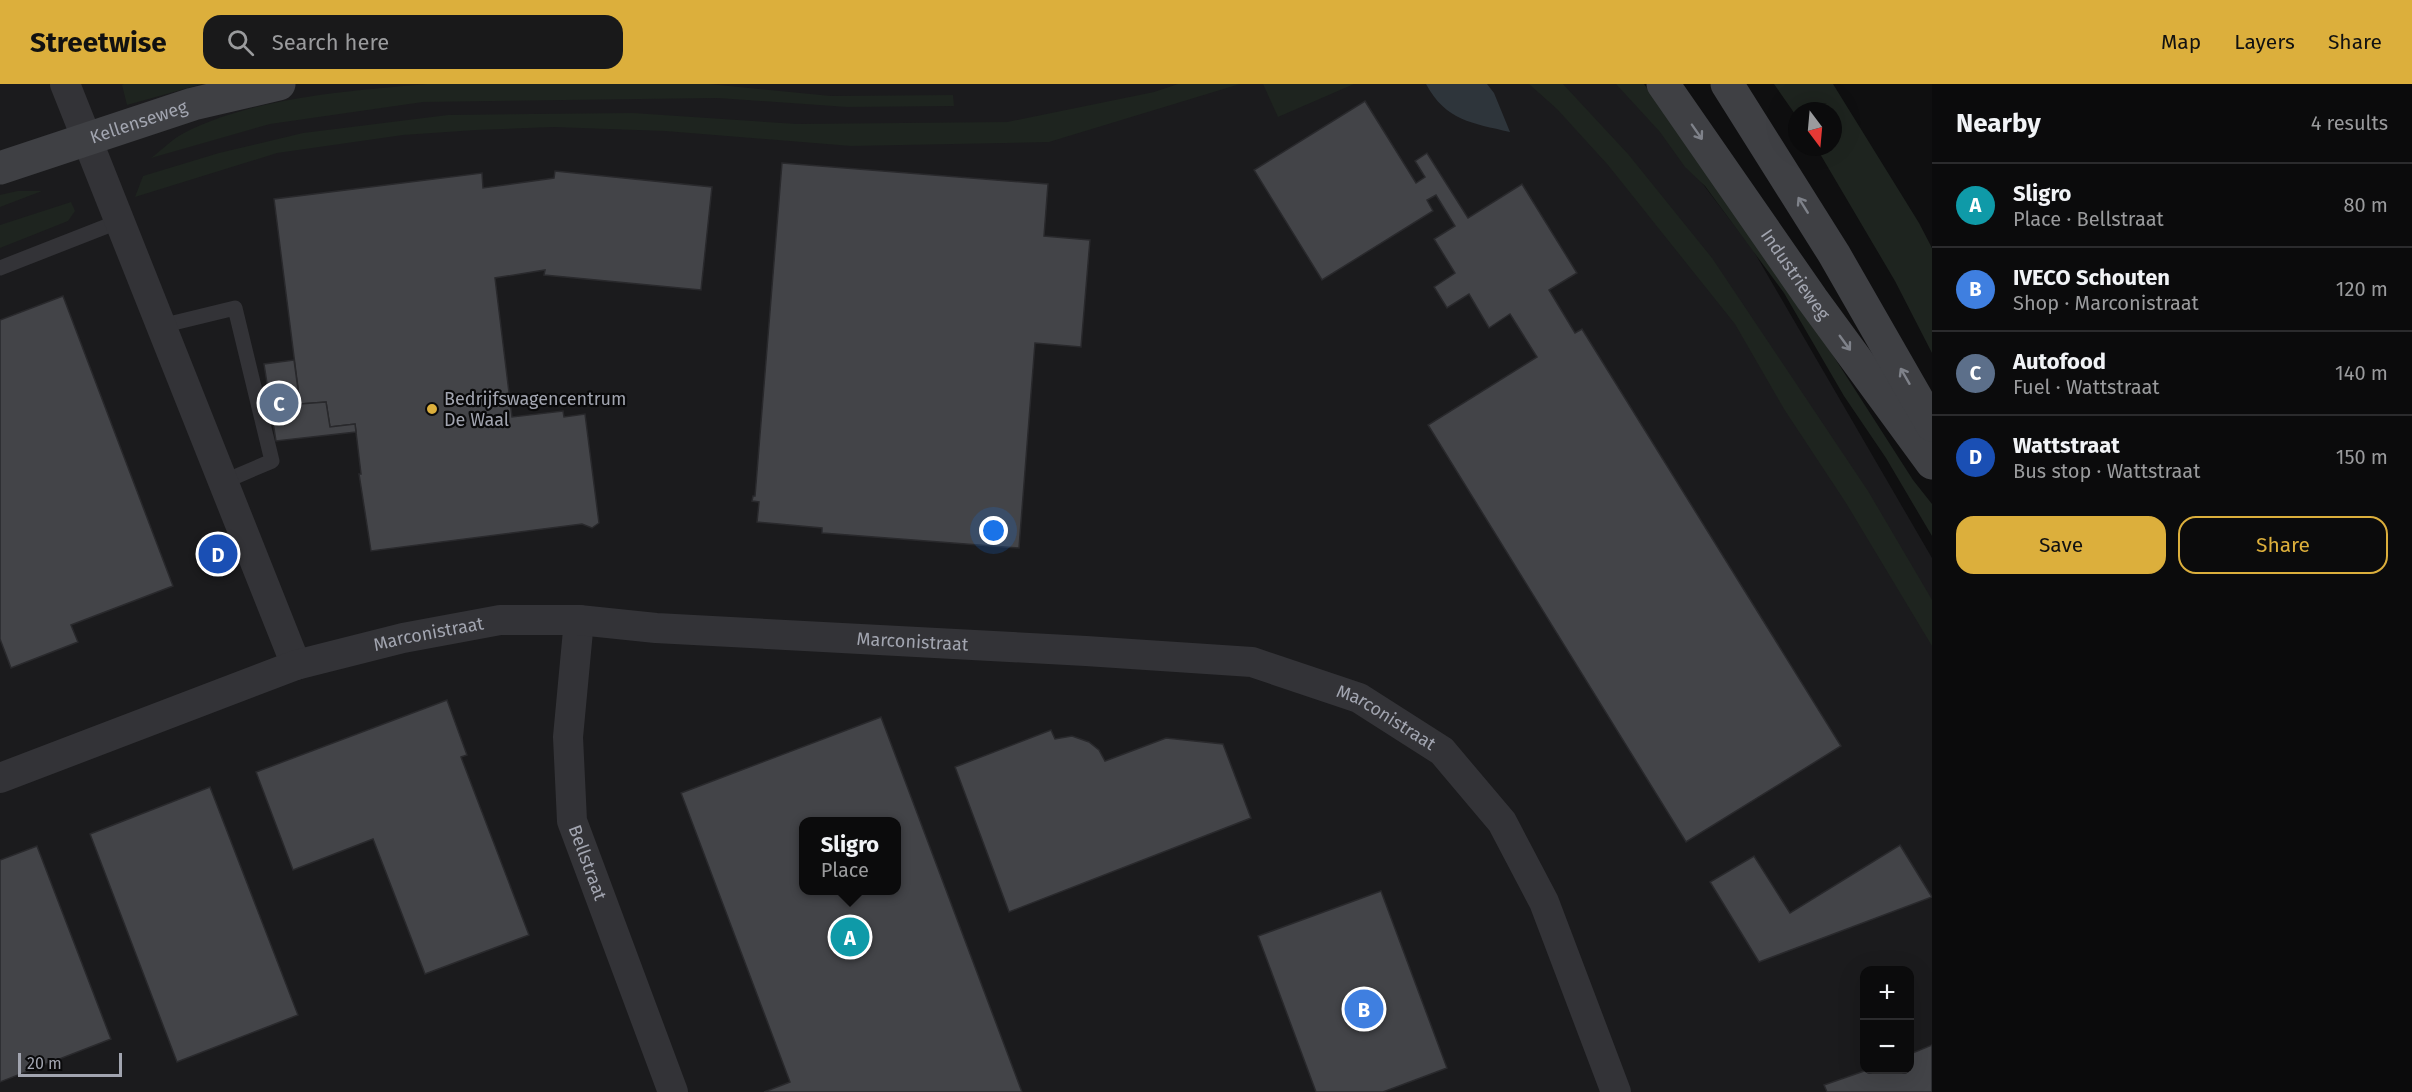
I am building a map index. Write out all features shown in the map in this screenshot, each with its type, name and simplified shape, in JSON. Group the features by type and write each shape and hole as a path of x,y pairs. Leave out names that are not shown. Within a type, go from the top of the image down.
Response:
{"main road":[{"name":"Kellenseweg","path":"0,168 193,104 279,84"},
{"name":"Industrieweg","path":"1663,84 1812,298 1932,463"},
{"path":"1727,84 1834,254 1932,425"}],"street":[{"path":"65,84 296,665"},
{"name":"Marconistraat","path":"0,778 296,665 403,638 500,620 579,620 656,628 1252,662 1359,698 1442,751 1502,822 1544,902 1616,1092"},
{"name":"Bellstraat","path":"579,620 568,737 572,821 673,1092"}],"lane":[{"path":"0,268 120,221"},
{"path":"161,326 235,308 272,461 223,482"}],"shaded area":[{"path":"0,84 1627,84 1753,250 1932,558 1932,1092 0,1092"},
{"path":"202,84 127,105 122,85"},
{"path":"427,84 709,84 831,96 953,95 954,106 847,107 718,98 423,102 270,124 151,158 184,133 241,111 335,93"},
{"path":"1178,84 1240,84 1049,142 851,146 665,131 553,127 476,130 403,135 277,153 135,197 143,176 219,153 303,133 448,115 633,113 797,124 1007,122 1154,92"},
{"path":"1263,84 1354,84 1278,117"},
{"path":"1426,84 1487,84 1494,93 1510,132 1472,123 1451,113 1442,106"},
{"path":"1529,84 1563,84 1628,154 1712,258 1868,491 1932,600 1932,646 1846,503 1784,409 1735,324 1608,165 1557,109"},
{"path":"1616,84 1644,84 1791,290 1913,480 1932,504 1932,536 1886,458 1844,396 1784,293 1705,186 1685,167 1660,132"},
{"path":"1774,84 1833,84 1919,223 1932,248 1932,353 1895,281 1821,156 1842,156 1842,102 1788,102 1788,104"},
{"path":"18,191 42,191 0,207 0,195"},
{"path":"71,202 75,211 68,221 0,248 0,225"}],"building":[{"path":"1365,101 1416,183 1425,177 1415,161 1427,153 1468,218 1522,184 1577,273 1549,290 1575,333 1582,329 1841,746 1686,842 1428,425 1537,357 1510,314 1489,328 1469,294 1447,308 1434,287 1455,273 1434,239 1455,226 1436,195 1427,200 1433,211 1322,280 1254,170"},
{"path":"782,163 1048,184 1044,236 1090,240 1081,347 1035,343 1019,548 822,533 822,528 757,522 759,502 752,501 755,496"},
{"path":"555,171 712,187 701,290 544,275 545,270 495,278 512,417 563,411 564,417 585,414 599,523 592,528 582,524 371,551 359,474 361,474 355,424 330,427 326,402 300,404 274,199 482,173 483,188 554,178"},
{"path":"63,296 173,586 71,625 78,642 11,668 0,639 0,320"},
{"path":"294,360 300,404 326,402 330,427 355,424 356,432 276,441 264,364"},
{"path":"447,700 467,755 461,757 529,935 425,974 373,839 293,870 256,772"},
{"path":"881,717 1022,1092 764,1092 790,1082 681,793"},
{"path":"1051,730 1055,739 1072,736 1089,742 1099,750 1105,761 1166,738 1223,744 1251,818 1009,912 955,767"},
{"path":"210,787 298,1015 177,1062 90,834"},
{"path":"1900,845 1932,897 1759,962 1710,882 1754,856 1790,913"},
{"path":"37,846 111,1039 0,1082 0,860"},
{"path":"1381,891 1447,1068 1383,1092 1316,1092 1258,936"},
{"path":"1932,1045 1932,1092 1827,1092 1824,1085 1860,1072 1914,1074 1914,1052"}],"place":[{"name":"Autofood","path":"279,403"},
{"name":"Bedrijfswagencentrum De Waal","path":"432,409"},
{"name":"Wattstraat","path":"218,554"},
{"name":"Sligro","path":"850,937"},
{"name":"IVECO Schouten","path":"1364,1009"}]}
